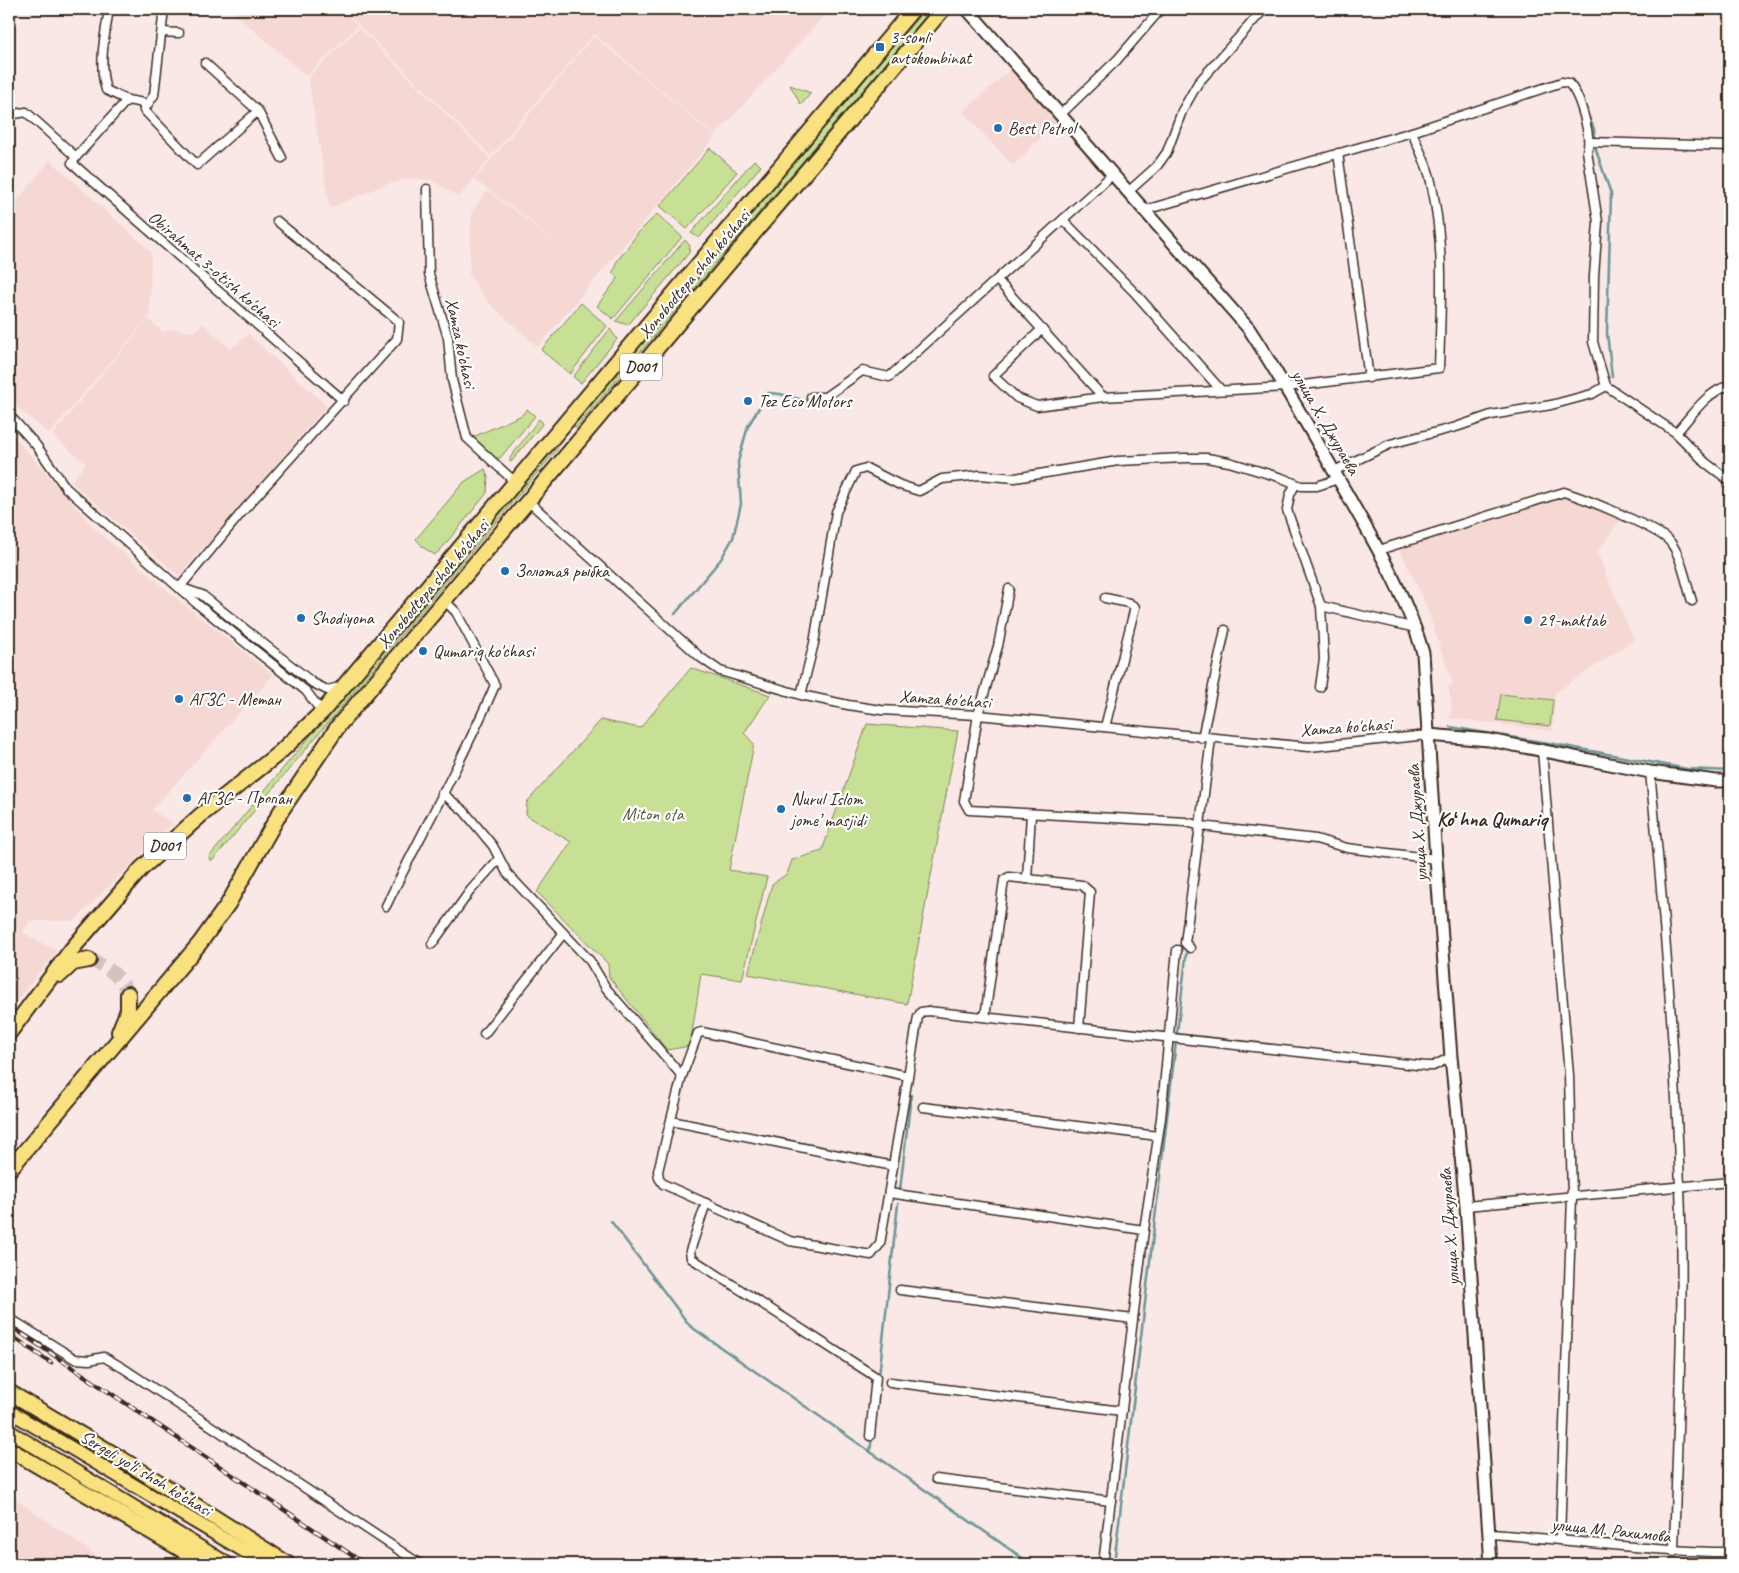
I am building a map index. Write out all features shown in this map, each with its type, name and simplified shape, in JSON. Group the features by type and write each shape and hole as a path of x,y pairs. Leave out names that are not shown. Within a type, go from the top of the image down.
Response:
{"highway":[{"name":"Xonobodtepa shoh ko'chasi","path":"322,712 913,9"},
{"name":"Xonobodtepa shoh ko'chasi","path":"109,1050 214,924 281,811 338,725 943,9"},
{"path":"554,436 566,438 570,450"},
{"name":"D001","path":"9,1033 72,949 142,869 201,815 279,753 322,712"},
{"path":"32,1004 69,966 77,962 90,960"},
{"path":"109,1050 126,1018 128,994"},
{"name":"D001","path":"9,1170 109,1050"},
{"path":"9,1177 55,1113"},
{"path":"9,1392 122,1459 288,1564"},
{"path":"9,1449 206,1564"}],"main road":[{"name":"Sergeli yo‘li shoh ko‘chasi","path":"9,1411 266,1564"},
{"name":"Sergeli yo‘li shoh ko‘chasi","path":"9,1431 228,1564"}],"street":[{"path":"109,9 104,40 102,76 106,90 127,100 144,103 144,110 197,165 258,111"},
{"path":"144,110 154,95 164,9"},
{"name":"улица Х. Джураева","path":"967,9 1249,329 1287,387 1378,550 1408,607 1416,628 1423,653 1436,859 1451,1057 1466,1206 1491,1564"},
{"path":"1060,115 1117,60 1161,9"},
{"path":"1129,191 1157,166 1167,152 1182,111 1198,84 1264,9"},
{"path":"162,32 179,34"},
{"path":"205,62 258,111 282,158"},
{"path":"1145,210 1412,132 1562,82 1571,85 1582,110 1590,142 1588,151 1598,222 1594,276 1594,342 1606,386 1676,433 1706,463 1730,481"},
{"path":"76,157 127,100"},
{"name":"Obirahmat 3-o'tish ko'chasi","path":"9,115 26,112 76,157 72,163 344,401"},
{"path":"1042,329 992,376 1017,398 1037,406 1103,397 1220,389 1287,387 1439,368 1442,269 1438,222 1431,180 1412,132"},
{"path":"1590,142 1730,146"},
{"path":"1338,154 1369,378"},
{"path":"811,397 825,397 862,371 889,377 998,281 1113,174"},
{"name":"Xamza ko'chasi","path":"427,189 429,274 448,338 452,380 467,438 515,482"},
{"path":"1063,220 1136,294 1220,389"},
{"path":"180,587 242,512 397,340 399,322 277,221"},
{"path":"998,281 1103,397"},
{"path":"1676,433 1706,398 1718,389 1730,385"},
{"path":"801,695 814,643 836,512 856,471 860,468 866,468 900,485 919,491 942,479 980,475 1015,478 1118,461 1207,458 1229,462 1282,478 1296,485 1317,486 1390,444 1456,427 1491,415 1551,405 1592,394 1606,386"},
{"path":"9,416 36,444 66,488 180,587 202,609 306,691 322,712"},
{"path":"1296,485 1290,495 1287,510 1321,606 1324,659 1320,687"},
{"path":"1378,550 1564,492 1588,499 1664,536 1675,549 1692,601"},
{"name":"Xamza ko'chasi","path":"528,501 700,657 720,671 801,695 881,710 978,715 1309,747 1428,735"},
{"path":"180,587 202,595 320,688 336,689 346,684"},
{"path":"1009,589 998,646 978,715 964,801 965,806 969,810 1186,822 1201,826 1316,839 1347,848 1436,859"},
{"path":"1105,598 1130,602 1134,607 1105,727"},
{"path":"386,906 442,793 472,738 495,685 456,612 444,600"},
{"path":"1321,606 1416,628"},
{"path":"1202,738 1225,630"},
{"path":"1428,735 1489,740 1650,772 1730,781"},
{"path":"1190,948 1185,943 1211,739"},
{"path":"1542,751 1569,1075 1572,1197 1560,1538"},
{"path":"1650,772 1659,861 1680,1188 1682,1306 1674,1552"},
{"path":"442,793 464,811 493,846 498,860 507,873 590,961 606,988 682,1076"},
{"path":"1027,879 1031,814"},
{"path":"432,944 470,891 498,860"},
{"path":"985,1017 1004,880 1009,877 1082,884 1090,892 1080,1028"},
{"path":"484,1034 563,934"},
{"path":"1103,1564 1144,1230 1158,1136 1177,950"},
{"path":"908,1076 702,1032 695,1037 682,1076 658,1171 659,1178 663,1184 790,1241 871,1255 880,1244 918,1017 921,1012 928,1010 1426,1066 1433,1066 1451,1057"},
{"path":"923,1107 1158,1136"},
{"path":"671,1120 893,1166"},
{"path":"1466,1206 1730,1182"},
{"path":"889,1193 1144,1230"},
{"path":"706,1203 690,1250 691,1258 876,1376 870,1436"},
{"path":"900,1290 1133,1319"},
{"path":"9,1318 75,1359 89,1360 104,1357 124,1368 420,1564"},
{"path":"890,1382 1122,1411"},
{"path":"936,1479 1111,1501"},
{"name":"улица М. Рахимова","path":"1489,1534 1560,1538 1674,1552 1730,1552"}],"shaded area":[{"path":"230,9 341,9 358,26 306,76"},
{"path":"342,9 830,9 715,136 594,34 491,156"},
{"path":"359,28 490,158 459,197 431,180 413,178 387,184 330,208 308,77"},
{"path":"594,36 715,137 538,347 487,301 469,274 472,212 487,191 524,217 555,243 525,216 474,180"},
{"path":"1011,69 1056,122 1013,166 963,112"},
{"path":"50,160 151,252 150,316 49,434 9,401 9,203 13,206"},
{"path":"148,319 163,332 174,329 194,332 203,324 231,349 248,334 327,406 179,576 71,482 86,464 52,435"},
{"path":"9,431 95,529 181,602 273,675 152,810 173,823 74,921 29,921 23,933 57,951 9,1010"},
{"name":"29-maktab","path":"1564,497 1571,497 1620,520 1597,553 1634,640 1555,693 1553,731 1450,718 1452,705 1448,687 1453,684 1424,600 1398,546 1450,528"},
{"path":"9,1495 11,1496 108,1564 9,1564"}],"green space":[{"path":"921,14 925,17 576,428 571,424"},
{"path":"790,85 811,93 801,105"},
{"path":"710,148 737,172 687,229 660,206"},
{"path":"754,160 761,166 699,238 691,233"},
{"path":"657,214 682,237 613,319 597,306 618,278 612,273 616,267 615,264 638,233"},
{"path":"685,240 690,246 689,253 628,325 616,321"},
{"path":"581,303 607,326 570,374 541,350"},
{"path":"610,329 617,339 581,383 573,377"},
{"path":"527,409 535,416 500,458 496,458 473,437 522,415"},
{"path":"539,419 543,423 510,462 510,458"},
{"path":"554,444 558,448 213,860 210,860 209,857"},
{"path":"485,469 488,477 487,493 435,555 424,548 416,539 464,482"},
{"name":"Miton ota","path":"691,668 770,695 744,733 754,744 729,870 767,877 742,980 701,974 690,1046 667,1050 609,977 608,964 537,892 571,842 526,815 527,802 601,720 640,728"},
{"path":"1501,694 1553,700 1550,726 1497,720"},
{"path":"867,724 958,731 907,1004 748,974 772,884 787,874 792,860 822,851"}],"waterway":[{"path":"1572,78 1576,88"},
{"path":"1587,113 1594,129 1596,150 1611,194 1607,333 1612,377"},
{"path":"675,614 721,559 733,538 741,504 738,462 748,426 768,393 780,394 821,405 863,375"},
{"path":"1450,727 1687,769 1730,771"},
{"path":"1114,1564 1187,949"},
{"path":"900,1190 911,1095"},
{"path":"879,1376 898,1204"},
{"path":"611,1221 690,1326 1031,1564"},
{"path":"870,1452 872,1436"}],"tunnel":[{"path":"89,960 113,972 128,994"}],"railway":[{"path":"9,1325 365,1564"},
{"path":"9,1334 51,1363"}],"place":[{"name":"3-sonli avtokombinat","path":"880,47"},
{"name":"Best Petrol","path":"998,128"},
{"name":"Tez Eco Motors","path":"748,401"},
{"name":"Золотая рыбка","path":"505,571"},
{"name":"Shodiyona","path":"301,618"},
{"name":"29-maktab","path":"1528,620"},
{"name":"Qumariq ko'chasi","path":"423,651"},
{"name":"АГЗС - Метан","path":"179,699"},
{"name":"АГЗС - Пропан","path":"187,798"},
{"name":"Nurul Islom jome’ masjidi","path":"781,809"}],"district":[{"name":"Koʻhna Qumariq","path":"1492,819"}]}
